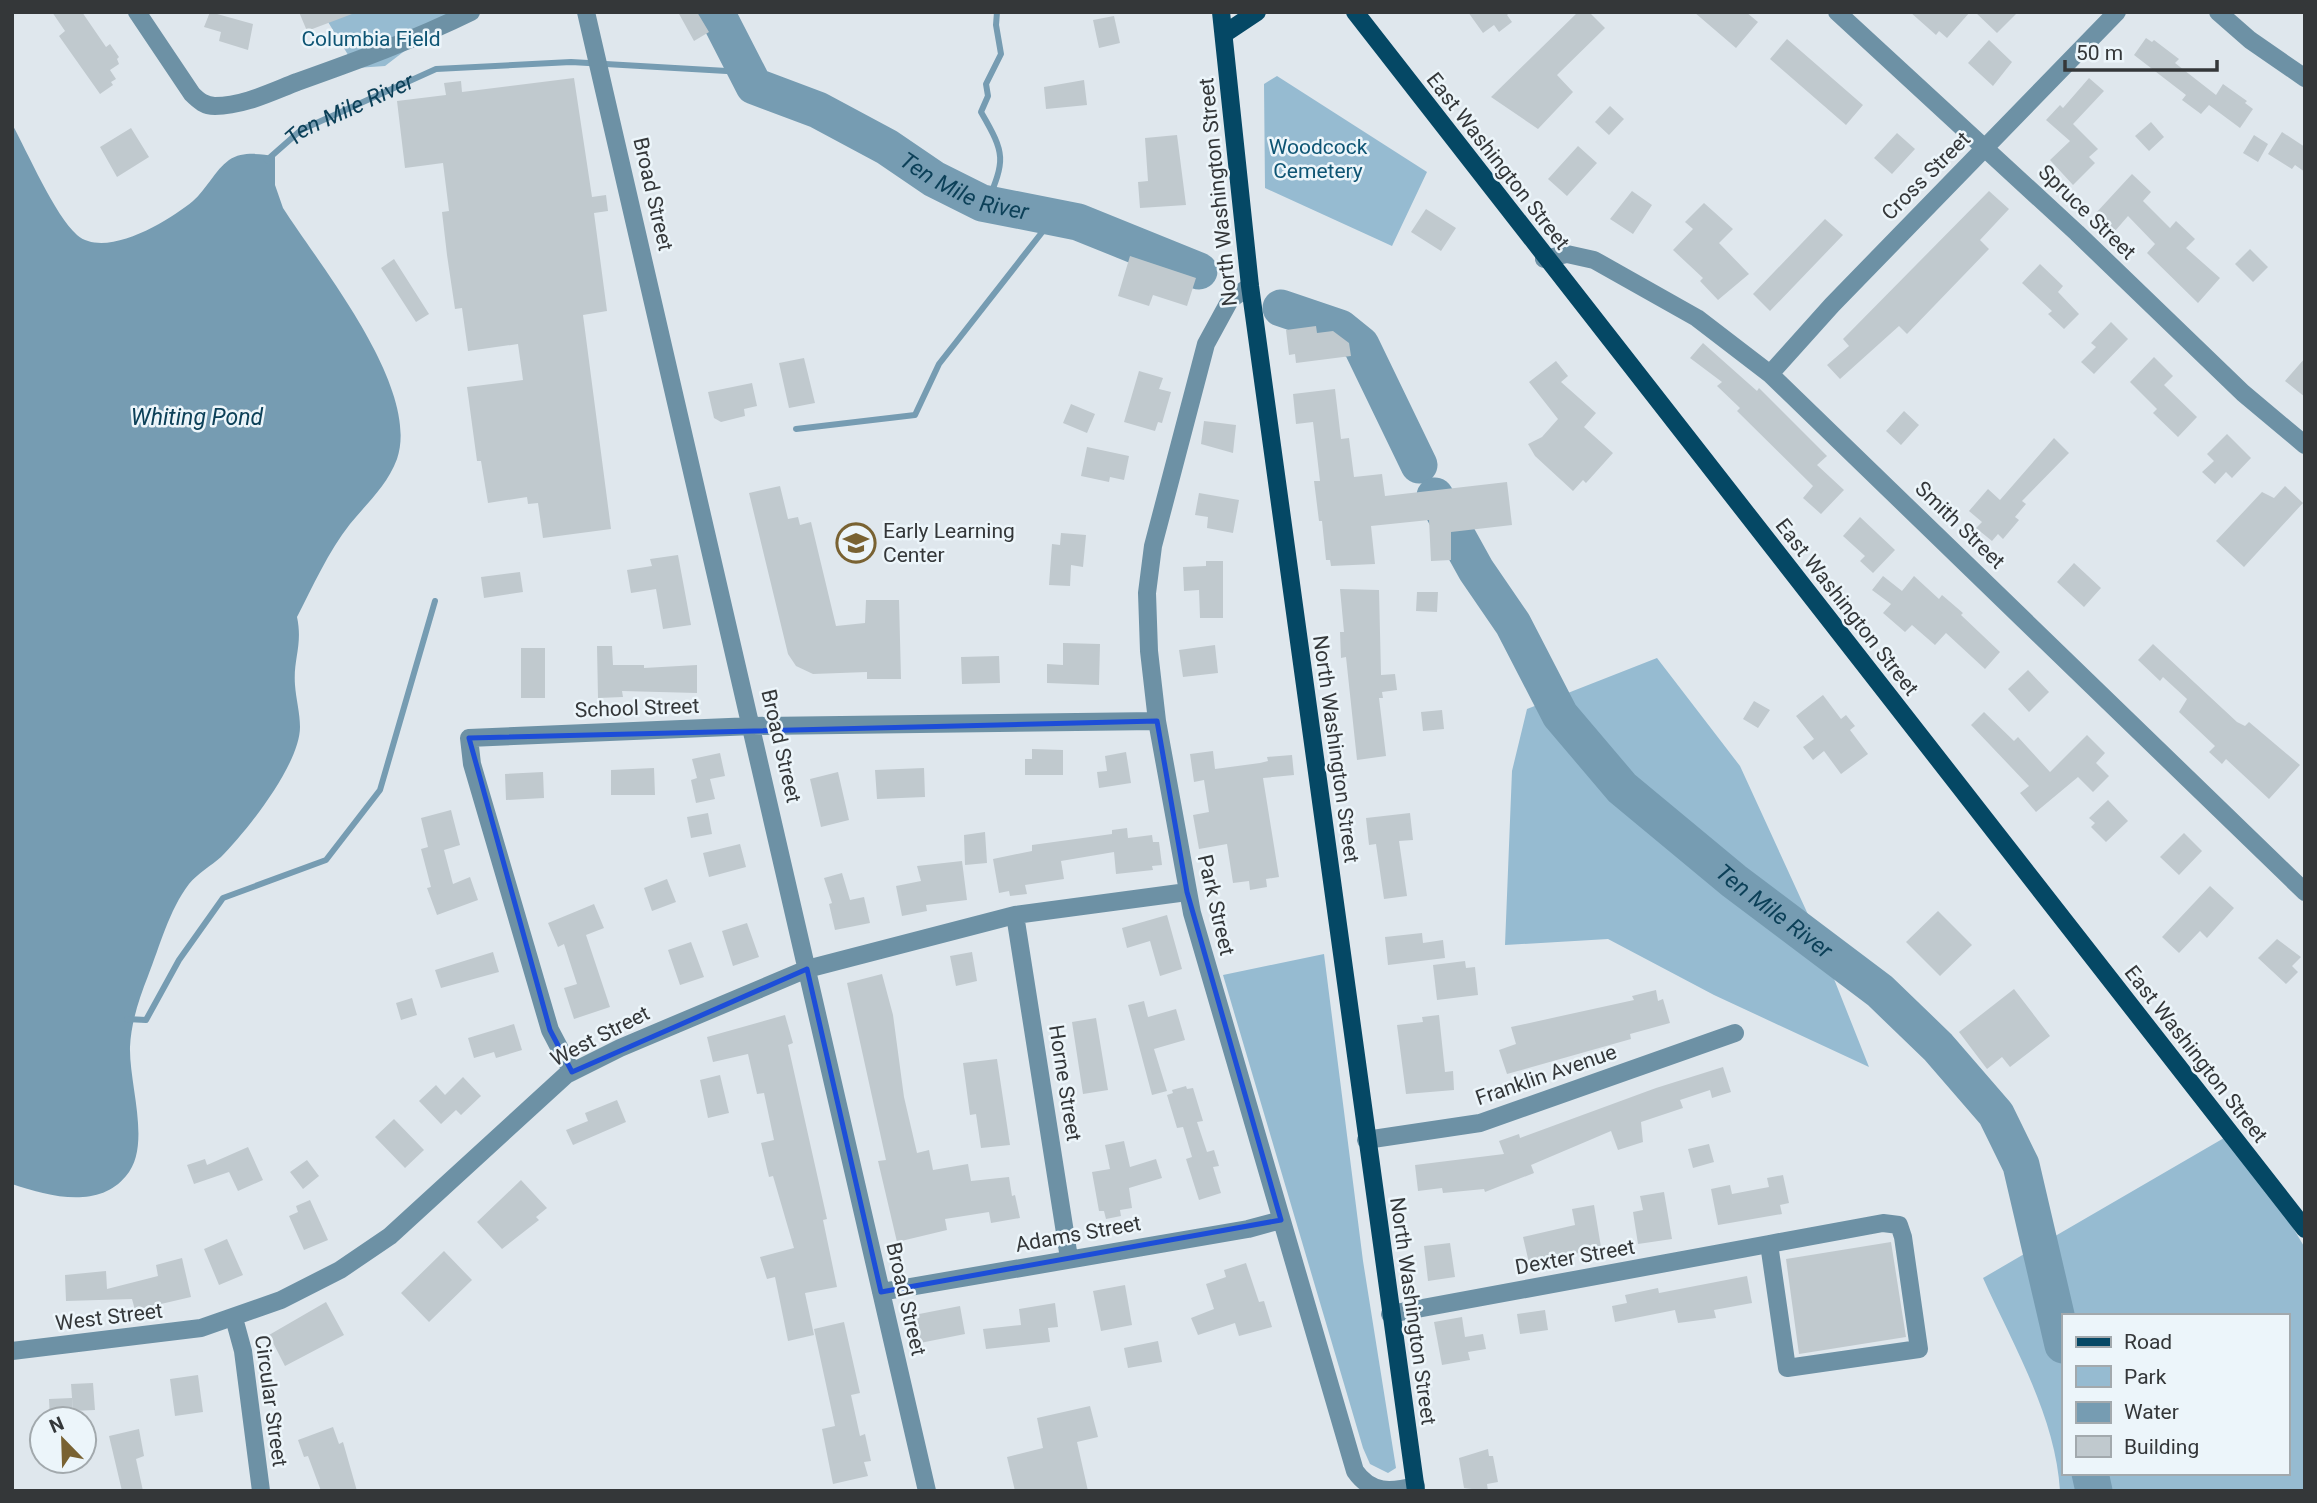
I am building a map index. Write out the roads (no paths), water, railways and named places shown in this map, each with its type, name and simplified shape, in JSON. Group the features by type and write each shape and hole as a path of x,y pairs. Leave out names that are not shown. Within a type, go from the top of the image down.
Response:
{"main road":[{"name":"North Washington Street","path":"1221,12 1250,286 1416,1489"},
{"path":"1224,34 1257,12"},
{"name":"East Washington Street","path":"1355,12 1545,259 2305,1229"}],"street":[{"path":"137,12 192,94 201,103 212,106 248,100 384,51 471,12"},
{"name":"Broad Street","path":"586,12 928,1491"},
{"name":"Spruce Street","path":"1837,12 1987,148 2243,393 2305,445"},
{"name":"Cross Street","path":"1770,374 1841,296 2117,12"},
{"path":"2218,12 2250,40 2305,78"},
{"name":"Smith Street","path":"1545,259 1567,254 1594,260 1697,318 1770,374 2305,892"},
{"name":"Park Street","path":"1250,286 1230,300 1206,344 1155,536 1147,613 1157,721 1187,892 1355,1471 1363,1483 1376,1489 1416,1489"},
{"name":"School Street","path":"572,1072 550,1030 472,764 469,738 753,726 1157,721"},
{"name":"West Street","path":"12,1352 166,1334 234,1318 281,1300 340,1270 390,1236 528,1106 572,1072 620,1048 807,968 1015,915 1187,892"},
{"name":"Horne Street","path":"1015,915 1069,1258"},
{"name":"Franklin Avenue","path":"1367,1140 1480,1123 1735,1033"},
{"name":"Adams Street","path":"881,1292 1248,1229 1281,1220"},
{"name":"Dexter Street","path":"1390,1314 1769,1244 1884,1223 1899,1225 1903,1237 1919,1349 1787,1368 1769,1244"},
{"name":"Circular Street","path":"234,1318 243,1351 261,1491"}],"water":[{"name":"Whiting Pond","path":"12,124 68,225 77,235 89,241 104,243 137,234 169,218 193,201 219,169 234,157 252,154 275,156 275,185 283,208 363,329 395,398 401,430 393,469 335,546 297,617 299,636 295,685 300,727 298,742 291,759 282,778 244,831 182,894 145,985 134,1020 130,1047 138,1132 134,1163 115,1187 87,1197 57,1196 12,1184"}],"waterway":[{"name":"Ten Mile River","path":"716,12 754,86 818,110 887,147 934,179 982,203 1078,222 1199,271"},
{"path":"987,204 1000,166 999,148 981,112 988,96 986,84 1001,54 996,25 997,12"},
{"name":"Ten Mile River","path":"267,160 301,130 436,69 571,62 744,72"},
{"path":"796,429 915,415 939,364 1054,217"},
{"name":"Ten Mile River","path":"1281,308 1340,328 1361,345 1419,465"},
{"name":"Ten Mile River","path":"1435,496 1476,570 1513,624 1560,715 1622,788 1734,881 1880,991 1938,1047 1996,1114 2021,1165 2062,1341"},
{"path":"127,1019 146,1020 179,960 223,898 326,860 380,790 435,601"},
{"name":"Ten Mile River","path":"2090,1475 2094,1491"}],"place":[{"name":"Early Learning Center","path":"856,543"}],"park label":[{"name":"Columbia Field","path":"371,39"},
{"name":"Woodcock Cemetery","path":"1318,159"}]}
